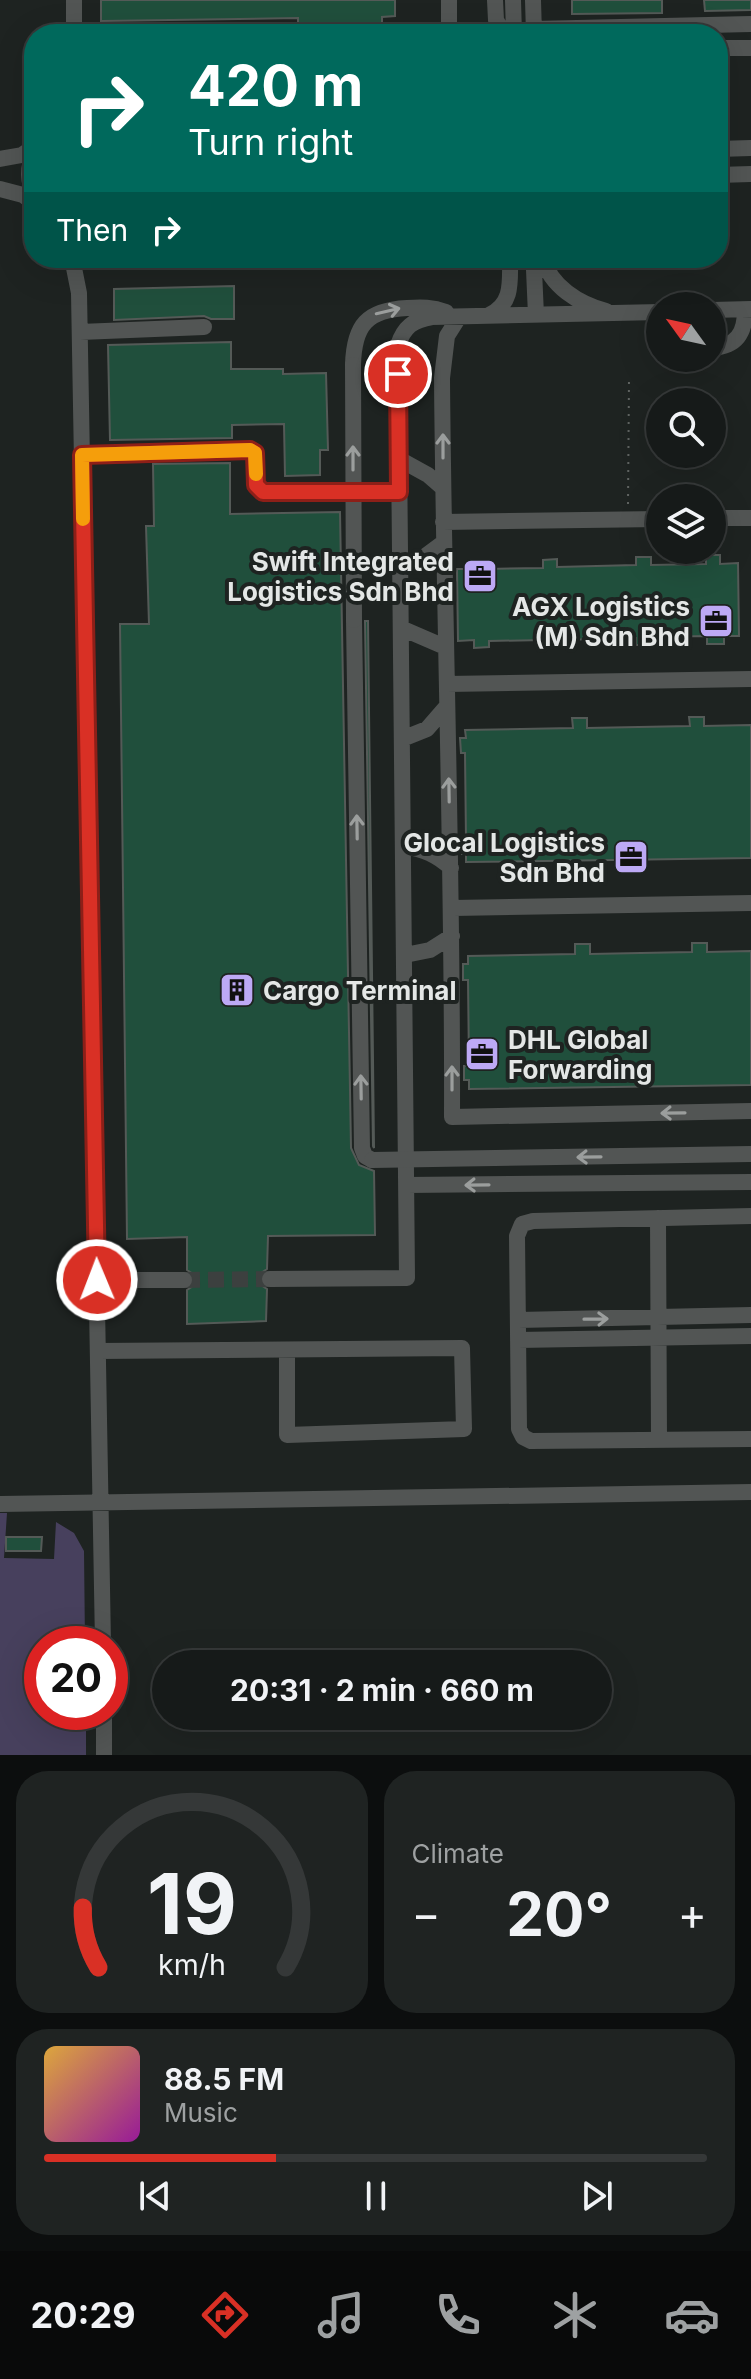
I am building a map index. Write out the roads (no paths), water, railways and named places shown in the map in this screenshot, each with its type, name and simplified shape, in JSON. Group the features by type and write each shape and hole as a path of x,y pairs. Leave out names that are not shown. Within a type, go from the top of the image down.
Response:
{"street":[{"path":"74,0 74,24"},
{"path":"449,0 449,24"},
{"path":"495,0 498,24"},
{"path":"513,0 514,24"},
{"path":"532,24 533,0"},
{"path":"728,25 751,24"},
{"path":"728,48 751,48"},
{"path":"728,149 751,148"},
{"path":"0,159 24,154"},
{"path":"728,175 751,174"},
{"path":"0,189 24,195"},
{"path":"74,268 79,293 80,332 103,1626"},
{"path":"79,293 84,268"},
{"path":"487,316 503,306 509,294 510,268"},
{"path":"535,268 536,315"},
{"path":"545,268 550,277 571,296 593,307 618,313"},
{"path":"459,317 429,306 390,309 379,312 356,337 353,365 354,620 362,1148 365,1156 372,1160 751,1154"},
{"path":"270,1279 407,1278 398,345 405,329 421,319 646,312"},
{"path":"726,314 748,320 733,342 726,346"},
{"path":"459,317 449,328 444,352 443,543 453,908 452,1117 751,1111"},
{"path":"80,332 204,327"},
{"path":"82,455 250,450 255,453 256,485 263,492 399,492"},
{"path":"399,459 428,475 443,488"},
{"path":"726,518 751,518"},
{"path":"443,522 646,519"},
{"path":"400,568 416,563 443,543"},
{"path":"401,628 445,647"},
{"path":"447,684 751,679"},
{"path":"402,739 427,729 447,706"},
{"path":"404,846 441,858 451,868"},
{"path":"453,908 751,903"},
{"path":"405,955 430,950 452,936"},
{"path":"406,1185 751,1182"},
{"path":"751,1216 533,1221 522,1224 517,1236 519,1429 523,1437 531,1441 751,1439"},
{"path":"658,1218 659,1440"},
{"path":"97,1280 184,1280"},
{"path":"518,1320 751,1315"},
{"path":"518,1340 751,1336"},
{"path":"98,1351 462,1348 464,1429 287,1435 287,1350"},
{"path":"0,1504 751,1492"},
{"path":"104,1730 104,1755"}],"tunnel":[{"path":"184,1280 270,1279"}],"place":[{"name":"Swift Integrated Logistics Sdn Bhd","path":"480,576"},
{"name":"AGX Logistics (M) Sdn Bhd","path":"716,621"},
{"name":"Glocal Logistics Sdn Bhd","path":"631,857"},
{"name":"Cargo Terminal","path":"237,990"},
{"name":"DHL Global Forwarding","path":"482,1054"}]}
